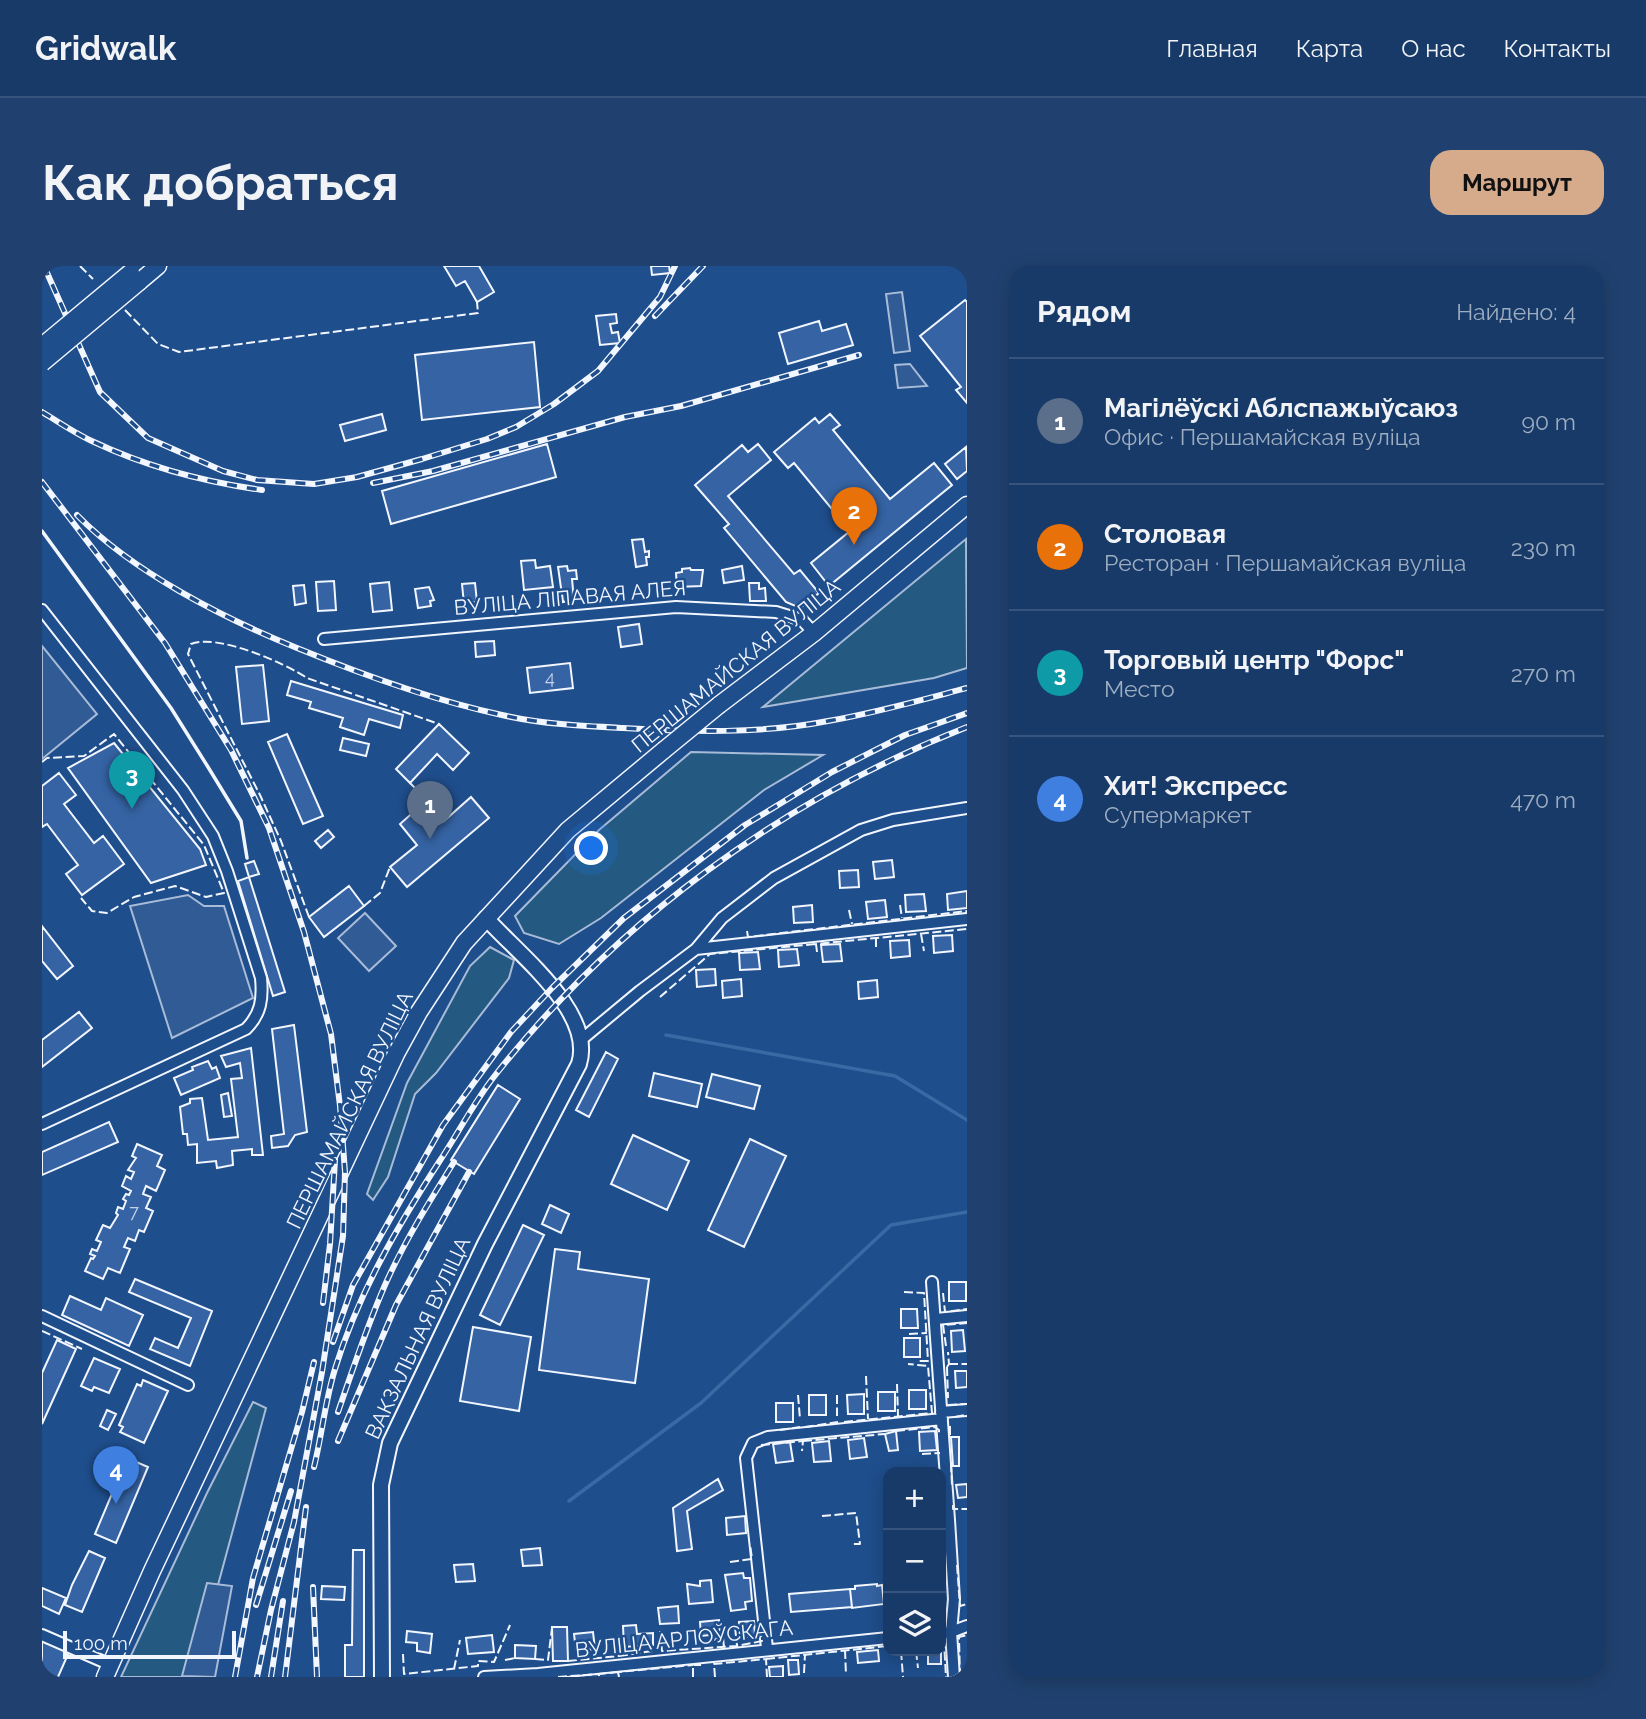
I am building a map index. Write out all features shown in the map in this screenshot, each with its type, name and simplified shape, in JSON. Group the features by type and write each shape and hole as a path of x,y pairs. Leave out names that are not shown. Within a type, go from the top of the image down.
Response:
{"main road":[{"path":"42,346 136,273 158,266"},
{"path":"42,363 136,273"},
{"name":"ПЕРШАМАЙСКАЯ ВУЛІЦА","path":"108,1671 152,1571 396,1054 441,976 464,943 568,830 719,705 814,633 967,505"},
{"path":"486,918 552,988 573,1019 581,1040"},
{"name":"ВАКЗАЛЬНАЯ ВУЛІЦА","path":"382,1677 381,1485 390,1443 485,1244 579,1064 583,1051 581,1040"}],"street":[{"name":"ВУЛІЦА ЛІПАВАЯ АЛЕЯ","path":"324,639 676,607 776,612 802,621 814,633"},
{"path":"42,610 183,790 213,836 228,871 261,978 263,993 254,1021 236,1035 42,1124"},
{"path":"581,1040 696,949 722,918 774,878 861,830 893,820 967,808"},
{"path":"696,949 967,919"},
{"path":"932,1282 954,1599 946,1633 954,1677"},
{"path":"936,1318 967,1315"},
{"path":"42,1316 187,1385"},
{"path":"767,1648 746,1458 753,1443 768,1437 967,1410"},
{"path":"946,1633 967,1626"},
{"path":"42,1635 108,1671"},
{"name":"ВУЛІЦА АРЛОЎСКАГА","path":"484,1677 538,1675 767,1648 883,1638"}],"shaded area":[{"path":"902,292 910,351 894,353 886,294"},
{"path":"910,364 927,386 898,388 895,365"},
{"path":"966,539 967,668 934,678 763,707"},
{"path":"42,646 97,714 42,759"},
{"path":"691,752 823,755 764,790 601,918 559,944 524,933 515,916 599,830"},
{"path":"188,895 204,906 224,906 253,998 172,1038 130,906"},
{"path":"365,913 396,946 369,971 338,938"},
{"path":"490,947 514,960 509,978 436,1073 415,1094 388,1177 373,1200 367,1194 407,1083 470,966"},
{"path":"253,1402 266,1408 193,1677 121,1677 207,1493"},
{"path":"207,1583 232,1586 215,1677 182,1676"}],"building":[{"path":"444,266 479,266 494,292 477,302 465,281 456,286"},
{"path":"651,266 669,266 670,273 652,275"},
{"path":"965,300 967,403 956,390 961,387 920,336"},
{"path":"616,314 617,323 610,324 612,333 618,332 620,343 600,345 596,316"},
{"path":"819,321 822,331 846,324 853,345 788,364 779,333"},
{"path":"534,342 540,407 422,420 415,355"},
{"path":"382,414 386,430 345,441 340,425"},
{"path":"830,414 840,425 833,430 890,499 934,463 952,485 829,586 811,563 850,531 794,463 788,468 774,452 815,418 819,423"},
{"path":"547,444 556,477 391,524 382,491"},
{"path":"758,444 771,460 728,496 794,574 800,570 819,593 800,608 786,602 724,528 729,524 695,485 742,445 748,452"},
{"path":"966,447 967,471 957,479 945,464"},
{"path":"643,539 645,552 649,551 649,557 646,557 647,565 636,567 632,540"},
{"path":"535,560 536,568 550,566 553,587 524,590 521,561"},
{"path":"567,566 568,571 576,570 577,579 572,579 574,600 563,602 558,567"},
{"path":"742,566 744,580 724,583 722,570"},
{"path":"690,568 703,570 701,586 677,587 676,573"},
{"path":"334,581 336,610 318,611 316,582"},
{"path":"389,582 392,610 373,612 370,584"},
{"path":"475,583 477,602 464,604 462,584"},
{"path":"749,583 759,583 759,589 765,588 766,601 750,601"},
{"path":"304,585 306,603 295,605 293,586"},
{"path":"429,587 434,600 430,601 431,606 418,608 415,589"},
{"path":"639,624 642,644 621,647 618,627"},
{"path":"494,641 495,655 476,657 475,642"},
{"path":"570,663 573,688 530,693 527,668"},
{"path":"263,665 269,721 242,724 236,667"},
{"path":"291,681 403,715 400,728 369,719 364,735 340,727 343,718 309,708 311,702 287,695"},
{"path":"439,724 469,753 453,770 437,754 410,783 396,769"},
{"path":"287,734 323,816 303,824 268,742"},
{"path":"343,738 369,744 366,756 340,750"},
{"path":"114,743 200,849 206,865 151,883 68,768"},
{"path":"59,773 76,795 64,804 94,843 103,836 124,864 82,895 66,874 78,865 47,824 42,827 42,786"},
{"path":"471,797 489,818 407,887 390,867 417,845 400,824 427,800 444,821"},
{"path":"328,830 334,837 321,848 315,841"},
{"path":"892,860 894,877 875,879 873,862"},
{"path":"254,861 259,874 249,877 245,864"},
{"path":"858,870 859,887 840,888 839,871"},
{"path":"249,877 285,992 273,996 238,881"},
{"path":"349,886 364,906 324,937 309,917"},
{"path":"967,891 967,908 948,910 947,894"},
{"path":"924,894 926,911 906,912 905,895"},
{"path":"885,900 887,917 868,919 866,902"},
{"path":"812,905 813,922 794,923 793,907"},
{"path":"42,926 73,966 57,979 42,961"},
{"path":"952,935 953,951 934,953 933,936"},
{"path":"909,940 910,956 891,958 890,941"},
{"path":"840,944 842,961 823,962 821,945"},
{"path":"797,949 799,965 779,967 778,950"},
{"path":"758,952 760,969 740,970 739,953"},
{"path":"715,969 716,985 697,987 696,970"},
{"path":"741,979 742,996 723,998 722,981"},
{"path":"877,980 878,997 859,999 858,982"},
{"path":"79,1012 92,1028 42,1067 42,1040"},
{"path":"294,1025 307,1132 295,1135 288,1146 272,1148 271,1136 284,1134 272,1029"},
{"path":"251,1048 263,1155 252,1155 252,1149 232,1151 233,1165 217,1168 216,1161 197,1163 197,1144 188,1145 187,1134 183,1134 180,1107 190,1103 190,1099 202,1098 208,1140 238,1137 231,1079 242,1078 240,1063 226,1067 221,1056"},
{"path":"606,1052 618,1059 589,1117 576,1110"},
{"path":"208,1061 212,1069 216,1067 220,1078 181,1095 174,1078"},
{"path":"654,1073 702,1084 697,1107 649,1096"},
{"path":"712,1074 760,1086 754,1109 706,1097"},
{"path":"498,1085 520,1099 474,1174 451,1160"},
{"path":"228,1093 232,1116 224,1117 221,1095"},
{"path":"109,1122 118,1142 42,1175 42,1152"},
{"path":"633,1135 689,1161 667,1210 611,1184"},
{"path":"750,1139 786,1156 744,1247 708,1230"},
{"path":"137,1144 162,1155 157,1166 165,1170 156,1191 146,1186 143,1194 151,1197 146,1208 153,1211 144,1232 139,1230 135,1241 128,1238 124,1247 130,1249 120,1273 108,1268 103,1279 85,1271 91,1258 95,1256 90,1254 92,1249 97,1251 101,1242 96,1240 103,1225 110,1228 118,1215 118,1207 123,1209 126,1201 123,1199 131,1191 122,1186 126,1176 131,1179 134,1172 128,1170 136,1158 132,1156"},
{"path":"550,1205 569,1214 561,1233 542,1224"},
{"path":"523,1225 544,1235 500,1325 480,1315"},
{"path":"555,1249 580,1252 578,1269 649,1279 635,1383 539,1370"},
{"path":"135,1279 212,1311 190,1366 150,1349 155,1338 178,1348 191,1318 129,1292"},
{"path":"949,1282 966,1282 966,1301 949,1301"},
{"path":"70,1296 101,1310 106,1298 143,1315 129,1346 62,1315"},
{"path":"901,1309 917,1309 918,1328 901,1328"},
{"path":"473,1327 531,1337 519,1411 460,1401"},
{"path":"963,1330 965,1351 952,1352 951,1331"},
{"path":"904,1338 920,1338 920,1357 904,1357"},
{"path":"57,1340 76,1349 42,1424 42,1373"},
{"path":"94,1358 120,1369 109,1393 94,1387 92,1391 81,1386"},
{"path":"955,1371 967,1371 967,1387 956,1388"},
{"path":"143,1380 168,1391 144,1443 120,1432 123,1427 119,1425 137,1384 141,1386"},
{"path":"909,1390 926,1390 926,1409 909,1409"},
{"path":"878,1392 895,1392 895,1411 878,1411"},
{"path":"864,1394 864,1414 848,1414 847,1395"},
{"path":"809,1395 826,1395 826,1415 809,1415"},
{"path":"776,1403 793,1403 793,1422 776,1422"},
{"path":"107,1410 116,1414 108,1430 100,1426"},
{"path":"896,1431 898,1450 889,1451 885,1434"},
{"path":"935,1431 937,1450 920,1451 919,1432"},
{"path":"951,1437 959,1437 959,1466 953,1466"},
{"path":"864,1438 867,1457 850,1459 848,1440"},
{"path":"829,1441 831,1461 814,1462 812,1443"},
{"path":"790,1442 793,1461 776,1463 773,1444"},
{"path":"127,1458 148,1467 116,1543 95,1534"},
{"path":"718,1479 723,1490 687,1511 692,1549 677,1551 673,1508"},
{"path":"967,1484 967,1497 958,1498 956,1485"},
{"path":"745,1516 746,1533 727,1535 726,1518"},
{"path":"540,1548 542,1565 523,1566 521,1550"},
{"path":"353,1550 364,1550 364,1677 345,1677 345,1645 352,1645"},
{"path":"89,1551 105,1558 82,1612 65,1605"},
{"path":"473,1564 475,1581 456,1582 454,1565"},
{"path":"743,1573 744,1578 750,1578 752,1601 745,1602 746,1609 731,1611 725,1575"},
{"path":"711,1580 713,1602 689,1604 687,1584 700,1586 700,1581"},
{"path":"882,1585 883,1604 852,1608 850,1589 855,1589 855,1586"},
{"path":"322,1586 345,1587 344,1600 321,1599"},
{"path":"42,1588 66,1598 59,1614 42,1606"},
{"path":"850,1589 852,1607 791,1612 789,1594"},
{"path":"678,1606 679,1623 660,1624 658,1608"},
{"path":"719,1620 720,1639 711,1640 710,1635 701,1636 700,1622"},
{"path":"754,1621 755,1636 740,1637 739,1622"},
{"path":"636,1625 637,1634 653,1633 653,1645 624,1647 623,1626"},
{"path":"552,1627 567,1627 568,1661 553,1661"},
{"path":"407,1631 432,1634 430,1653 417,1651 417,1643 406,1642"},
{"path":"593,1632 595,1649 576,1651 574,1634"},
{"path":"492,1635 494,1652 468,1654 466,1638"},
{"path":"42,1640 69,1652 58,1677 42,1677"},
{"path":"515,1645 536,1646 535,1659 515,1658"},
{"path":"878,1650 879,1661 858,1663 857,1652"},
{"path":"928,1656 941,1656 941,1664 928,1664"},
{"path":"788,1660 798,1660 799,1674 789,1675"},
{"path":"783,1666 783,1677 770,1677 769,1667"}],"waterway":[{"path":"666,1035 895,1076 967,1120"},
{"path":"569,1501 701,1403 891,1225 967,1212"}],"railway":[{"path":"44,266 100,392 148,438 223,471 257,480 314,484 357,477 422,459 516,427 554,404 598,371 660,297 675,266"},
{"path":"655,316 703,266"},
{"path":"373,483 433,471 625,417 681,406 859,355"},
{"path":"42,412 87,439 135,459 198,478 262,490"},
{"path":"42,482 165,643 231,750 269,828 304,932 331,1034 345,1172 343,1236 322,1372 294,1522 257,1677"},
{"path":"77,515 125,556 180,592 239,623 398,686 517,718 562,724 649,729 752,730 846,718 967,688"},
{"path":"333,1342 353,1285 443,1125 511,1032 552,988 624,918 745,825 832,772 905,735 967,713"},
{"path":"314,1467 329,1393 344,1341 380,1262 408,1211 479,1098 541,1021 593,967 648,917 707,871 832,790 899,756 967,727"},
{"path":"323,1303 335,1160"},
{"path":"338,1412 372,1316 392,1269 454,1162"},
{"path":"338,1441 396,1305 469,1172"},
{"path":"235,1677 253,1578 314,1362"},
{"path":"256,1605 291,1491"},
{"path":"285,1677 306,1507"},
{"path":"313,1587 317,1677"},
{"path":"271,1677 283,1601"}],"fence":[{"path":"80,266 93,279"},
{"path":"125,310 158,344 179,352 478,313 477,302"},
{"path":"309,917 281,841 260,795 188,654 191,644 217,643 250,651 307,678 439,724"},
{"path":"42,762 47,758 84,756 114,734 204,845 224,893 206,897 175,886 134,897 107,913 92,911 81,898"},
{"path":"410,783 427,800"},
{"path":"364,906 380,893 390,867"},
{"path":"900,905 902,918"},
{"path":"849,910 852,924"},
{"path":"747,931 748,937 967,911"},
{"path":"817,952 816,944 967,929"},
{"path":"921,934 924,951"},
{"path":"876,938 876,950"},
{"path":"660,997 710,954 816,944"},
{"path":"904,1292 924,1293 928,1361 919,1361"},
{"path":"943,1293 945,1312 967,1309"},
{"path":"946,1346 943,1325 967,1323"},
{"path":"42,1331 82,1349"},
{"path":"909,1334 927,1333"},
{"path":"947,1367 948,1352"},
{"path":"844,1422 932,1413 928,1366 908,1364"},
{"path":"949,1364 967,1364"},
{"path":"947,1367 948,1398"},
{"path":"866,1376 868,1419"},
{"path":"897,1384 898,1416"},
{"path":"798,1395 800,1419"},
{"path":"837,1395 837,1416"},
{"path":"948,1405 967,1404"},
{"path":"955,1417 965,1415"},
{"path":"805,1427 838,1422"},
{"path":"950,1426 950,1438"},
{"path":"780,1430 800,1427"},
{"path":"896,1431 935,1427 939,1430 939,1435"},
{"path":"803,1441 885,1434"},
{"path":"761,1445 803,1441 802,1451"},
{"path":"922,1454 940,1453"},
{"path":"951,1463 952,1487"},
{"path":"953,1505 953,1509 967,1509"},
{"path":"822,1516 856,1513 860,1544 853,1544"},
{"path":"730,1562 752,1559 750,1544"},
{"path":"957,1565 960,1606 967,1604"},
{"path":"403,1654 404,1674 478,1666 478,1661 494,1662 510,1625"},
{"path":"722,1626 724,1648"},
{"path":"735,1627 737,1646"},
{"path":"535,1659 548,1660 552,1628"},
{"path":"660,1631 662,1651 737,1646 762,1641 761,1636"},
{"path":"568,1661 619,1656 618,1633"},
{"path":"960,1677 959,1637 967,1635"},
{"path":"454,1669 460,1640"},
{"path":"619,1656 652,1651 651,1645"},
{"path":"766,1659 883,1647"},
{"path":"845,1650 846,1675"},
{"path":"804,1673 805,1654"},
{"path":"901,1656 903,1677"},
{"path":"917,1656 918,1668"},
{"path":"945,1656 946,1677"},
{"path":"505,1660 515,1658"},
{"path":"715,1677 714,1664 766,1659 767,1677"},
{"path":"619,1677 618,1672 693,1665"},
{"path":"693,1677 693,1665 701,1665"},
{"path":"599,1676 618,1672"},
{"path":"558,1677 599,1674"}],"wall":[{"path":"42,531 171,708 208,767 241,821 247,858"}],"place":[{"name":"Столовая","path":"854,545"},
{"name":"Торговый центр \"Форс\"","path":"132,809"},
{"name":"Магілёўскі Аблспажыўсаюз","path":"430,839"},
{"name":"Хит! Экспресс","path":"116,1504"}]}
